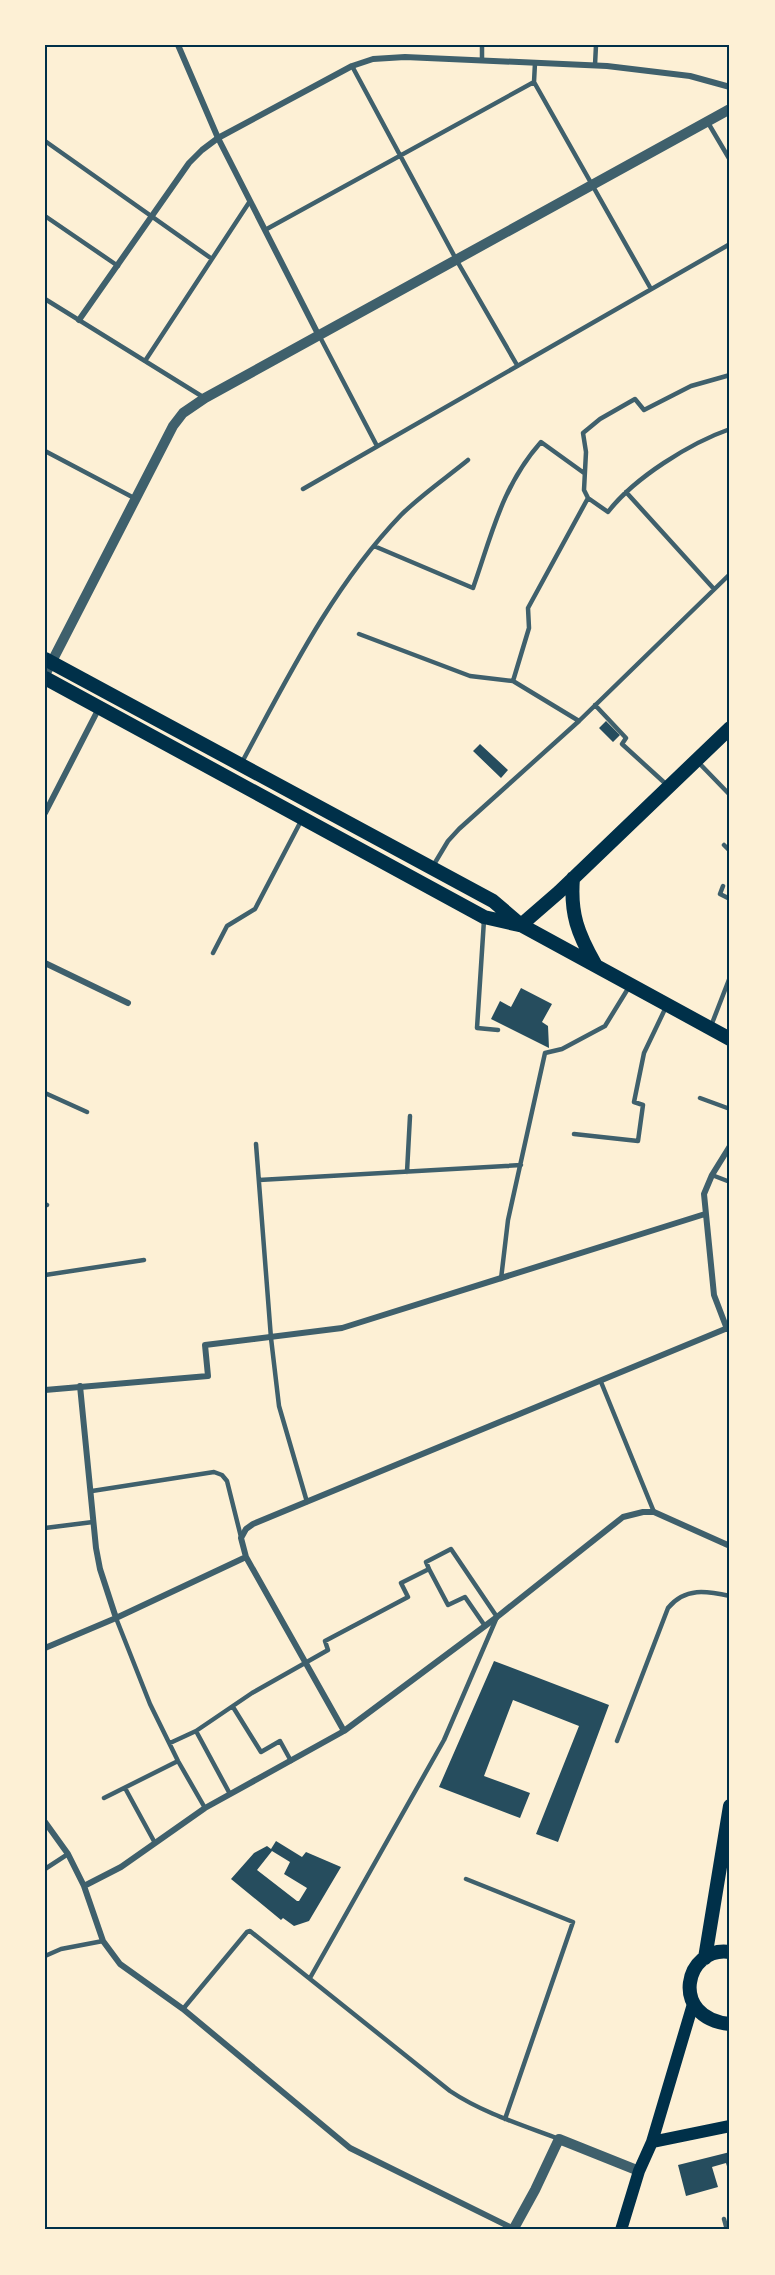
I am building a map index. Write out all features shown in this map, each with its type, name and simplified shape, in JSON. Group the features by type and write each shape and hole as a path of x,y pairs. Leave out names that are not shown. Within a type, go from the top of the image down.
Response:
{"main road":[{"path":"48,660 432,867 493,901 521,925 730,1040"},
{"path":"45,677 484,917 521,925"},
{"path":"521,925 730,728"},
{"path":"303,819 312,802"},
{"path":"573,878 574,922 595,965"},
{"path":"705,1958 730,1806"},
{"path":"730,1952 714,1953 697,1965 691,1976 689,1990 693,2004 703,2017 716,2023 730,2024"},
{"path":"621,2230 639,2171 652,2142 693,2004"},
{"path":"652,2142 730,2126"}],"street":[{"path":"178,45 218,138 320,336"},
{"path":"80,320 189,163 202,150 218,138 352,66 389,57 596,65 690,76 730,87"},
{"path":"45,677 48,660 178,420 190,407 730,110"},
{"path":"45,813 99,708"},
{"path":"45,963 128,1003"},
{"path":"344,1731 246,1557 241,1538 246,1529 728,1328 714,1295 704,1194 712,1175 730,1146"},
{"path":"45,1390 208,1376 205,1345 342,1328 705,1214"},
{"path":"80,1386 92,1491 93,1522 100,1569 116,1618"},
{"path":"84,1886 121,1867 205,1808 344,1731 497,1617 623,1517 654,1512 730,1546"},
{"path":"45,1647 116,1618 246,1557"},
{"path":"45,1822 68,1854 84,1886 103,1941 120,1964 183,2009 350,2148 513,2230 559,2139 639,2171"}],"lane":[{"path":"482,45 482,60"},
{"path":"596,45 596,65"},
{"path":"535,63 534,82 651,289"},
{"path":"352,66 457,261 517,365"},
{"path":"265,230 534,82"},
{"path":"708,121 730,160"},
{"path":"45,141 212,259"},
{"path":"145,361 250,201"},
{"path":"45,216 117,266"},
{"path":"303,489 730,244"},
{"path":"45,299 205,398"},
{"path":"320,336 377,446"},
{"path":"730,375 691,386 644,410 635,399 600,419 583,433 586,452 584,490 588,498 608,512 626,492 694,445 730,429"},
{"path":"374,546 473,588 501,505 524,462 541,442 584,473"},
{"path":"45,451 136,499"},
{"path":"241,764 305,645 350,575 403,514 468,460"},
{"path":"626,492 714,589"},
{"path":"513,681 529,628 528,609 588,498"},
{"path":"432,867 448,841 459,829 579,721 730,574"},
{"path":"359,634 470,676 513,681 579,721"},
{"path":"595,705 626,738 622,744 669,786"},
{"path":"696,760 730,795"},
{"path":"213,953 228,926 255,909 303,819"},
{"path":"724,845 730,851"},
{"path":"723,885 720,894 730,899"},
{"path":"484,917 477,1028 498,1030"},
{"path":"710,1028 730,977"},
{"path":"501,1279 508,1220 545,1053 562,1049 605,1026 631,985"},
{"path":"574,1134 638,1141 643,1105 634,1102 644,1053 667,1005"},
{"path":"45,1093 87,1112"},
{"path":"700,1098 730,1109"},
{"path":"407,1172 410,1116"},
{"path":"256,1144 271,1338 279,1406 307,1502"},
{"path":"259,1180 521,1165"},
{"path":"712,1175 730,1182"},
{"path":"45,1275 144,1260"},
{"path":"601,1382 654,1512"},
{"path":"92,1491 214,1472 222,1475 227,1481 241,1538"},
{"path":"45,1528 93,1522"},
{"path":"310,1978 444,1740 497,1617 451,1549 426,1562 448,1605 465,1597 485,1626"},
{"path":"170,1743 196,1731 252,1693 328,1650 325,1641 408,1597 401,1583 429,1569"},
{"path":"617,1741 668,1608 676,1599 693,1591 730,1596"},
{"path":"116,1618 150,1704 178,1761 205,1808"},
{"path":"233,1707 261,1752 280,1741 291,1761"},
{"path":"196,1731 230,1794"},
{"path":"104,1798 178,1761"},
{"path":"125,1788 155,1843"},
{"path":"45,1869 68,1854"},
{"path":"466,1880 573,1922 505,2119"},
{"path":"183,2009 247,1932 254,1933 450,2091 505,2119 559,2139"},
{"path":"45,1956 62,1949 103,1941"},
{"path":"724,2219 727,2230"}],"building":[{"path":"606,721 620,735 613,742 599,728"},
{"path":"480,744 508,770 501,778 473,751"},
{"path":"521,988 552,1004 542,1022 548,1026 549,1048 491,1019 500,1001 511,1007"},
{"path":"494,1661 609,1705 558,1842 536,1834 579,1726 513,1700 484,1776 530,1793 520,1818 439,1787"},
{"path":"276,1841 302,1857 306,1852 341,1867 309,1921 294,1926 283,1918 281,1920 231,1879 254,1853 267,1846 271,1849","holes":["272,1851 290,1862 284,1874 307,1888 299,1901 257,1870"]},
{"path":"730,2152 730,2176 726,2163 712,2167 718,2187 686,2196 678,2165"}]}
